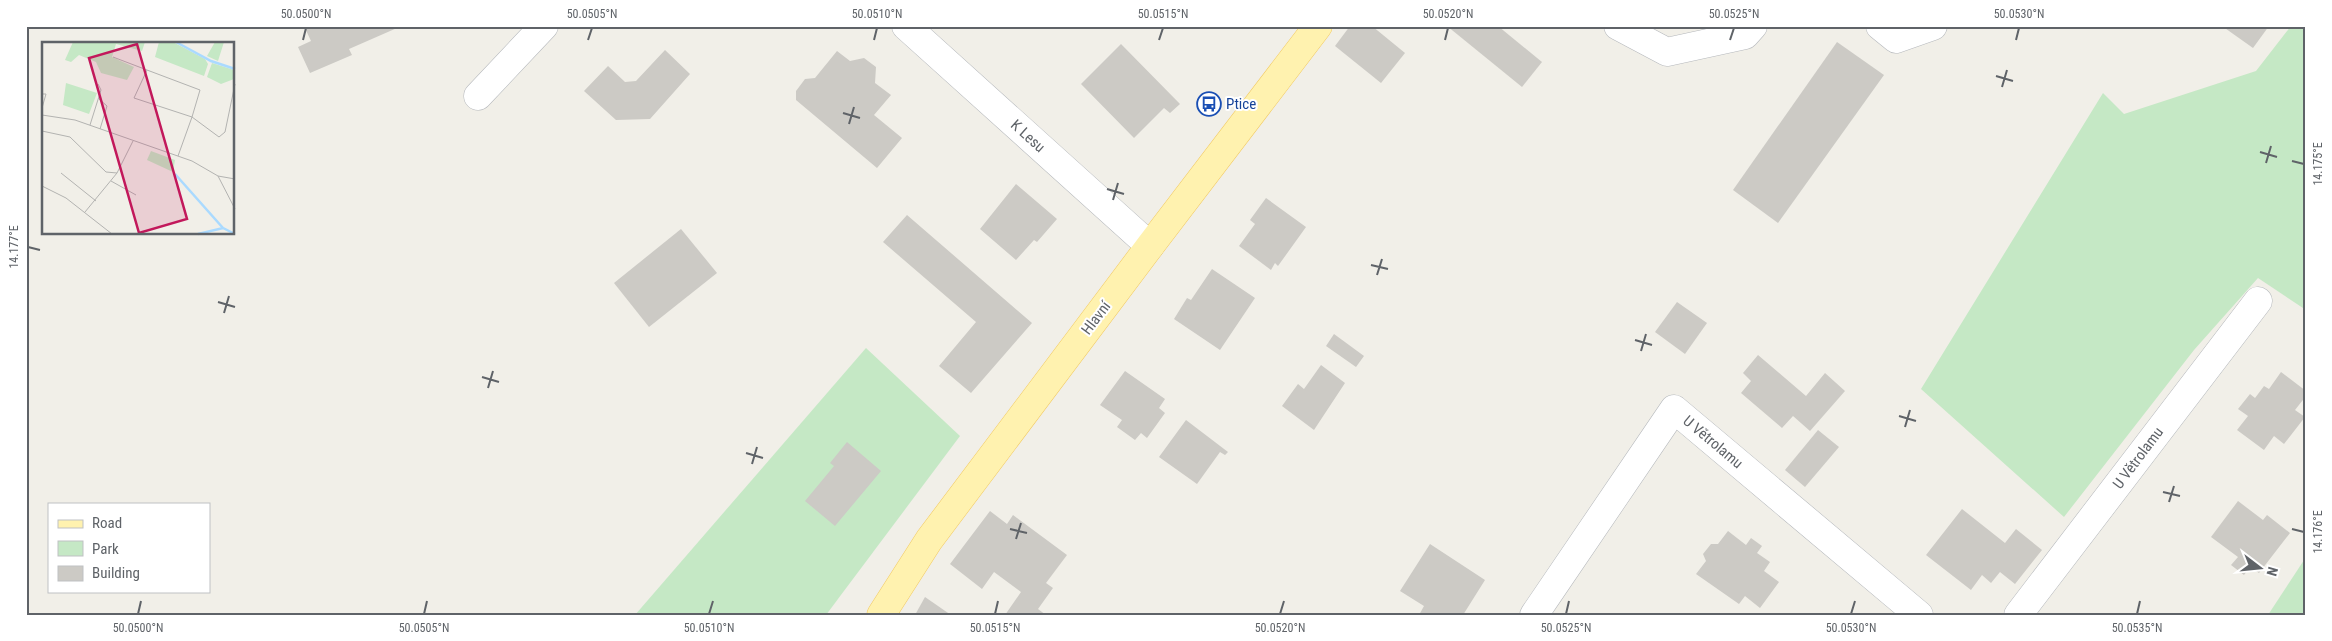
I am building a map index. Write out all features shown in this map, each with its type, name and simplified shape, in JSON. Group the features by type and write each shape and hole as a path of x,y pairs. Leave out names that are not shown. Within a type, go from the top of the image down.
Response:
{"main road":[{"name":"Hlavní","path":"881,615 930,540 1150,246 1318,26"}],"street":[{"path":"478,96 544,26"},
{"name":"K Lesu","path":"906,26 1150,246"},
{"path":"1618,26 1667,52 1745,35 1753,26"},
{"path":"1880,26 1896,39 1933,26"},
{"name":"U Větrolamu","path":"2018,615 2258,301"},
{"name":"U Větrolamu","path":"1534,615 1674,410 1920,615"}],"green space":[{"path":"2291,26 2306,26 2306,310 2258,278 2194,350 2064,517 1921,389 2103,93 2124,114 2256,71"},
{"path":"866,348 960,436 826,615 635,615"},
{"path":"2306,557 2306,615 2268,615"}],"building":[{"path":"304,26 397,26 397,28 349,49 352,55 310,73 298,47 311,41"},
{"path":"1350,26 1372,26 1405,53 1381,83 1335,46"},
{"path":"1447,26 1498,26 1542,62 1522,87"},
{"path":"2222,26 2269,26 2253,48"},
{"path":"1837,42 1884,75 1778,223 1733,190"},
{"path":"1121,44 1180,104 1170,113 1164,108 1134,138 1081,84"},
{"path":"665,50 690,74 650,119 616,120 584,91 608,66 625,82 636,81"},
{"path":"837,51 850,61 864,58 876,67 875,83 891,95 874,115 902,138 877,168 796,100 796,91 805,79 815,78"},
{"path":"1016,184 1057,219 1037,242 1034,240 1016,260 980,229"},
{"path":"1266,198 1306,227 1278,266 1275,263 1271,270 1239,246 1255,224 1250,220"},
{"path":"907,215 1032,323 971,393 939,366 976,322 883,242"},
{"path":"681,229 717,273 649,327 614,283"},
{"path":"1212,269 1255,298 1220,350 1174,319 1187,298 1191,300"},
{"path":"1677,302 1707,323 1685,354 1655,332"},
{"path":"1334,334 1364,356 1356,367 1326,346"},
{"path":"1758,355 1806,396 1825,373 1845,391 1810,431 1793,416 1782,428 1741,393 1751,381 1743,373"},
{"path":"1321,365 1345,383 1314,430 1282,406 1298,384 1304,389"},
{"path":"1125,371 1165,399 1159,408 1165,413 1147,438 1141,433 1135,440 1117,427 1122,420 1100,405"},
{"path":"2281,372 2306,391 2306,396 2295,410 2305,417 2284,444 2274,436 2264,450 2237,430 2248,416 2238,409 2250,394 2255,398 2264,386 2269,389"},
{"path":"1186,420 1228,452 1225,455 1220,452 1197,484 1159,457"},
{"path":"1818,430 1839,447 1805,487 1785,470"},
{"path":"847,442 881,471 835,526 805,501 834,466 830,463"},
{"path":"2238,501 2263,520 2267,515 2290,533 2259,573 2250,567 2244,575 2231,565 2238,557 2211,537"},
{"path":"1962,509 2005,543 2016,529 2042,550 2015,584 2000,572 1991,583 1982,575 1971,590 1926,555"},
{"path":"990,511 1007,524 1013,515 1067,555 1046,583 1053,588 1038,609 1046,615 1005,615 1021,592 994,572 982,589 950,564"},
{"path":"1728,531 1746,545 1751,538 1762,546 1757,553 1770,562 1764,571 1779,582 1760,608 1745,596 1739,604 1696,574 1706,561 1703,554 1711,544 1718,544"},
{"path":"1430,544 1485,580 1463,615 1419,615 1424,606 1400,591"},
{"path":"925,597 951,615 915,615"}],"place":[{"name":"Ptice","path":"1209,104"}]}
